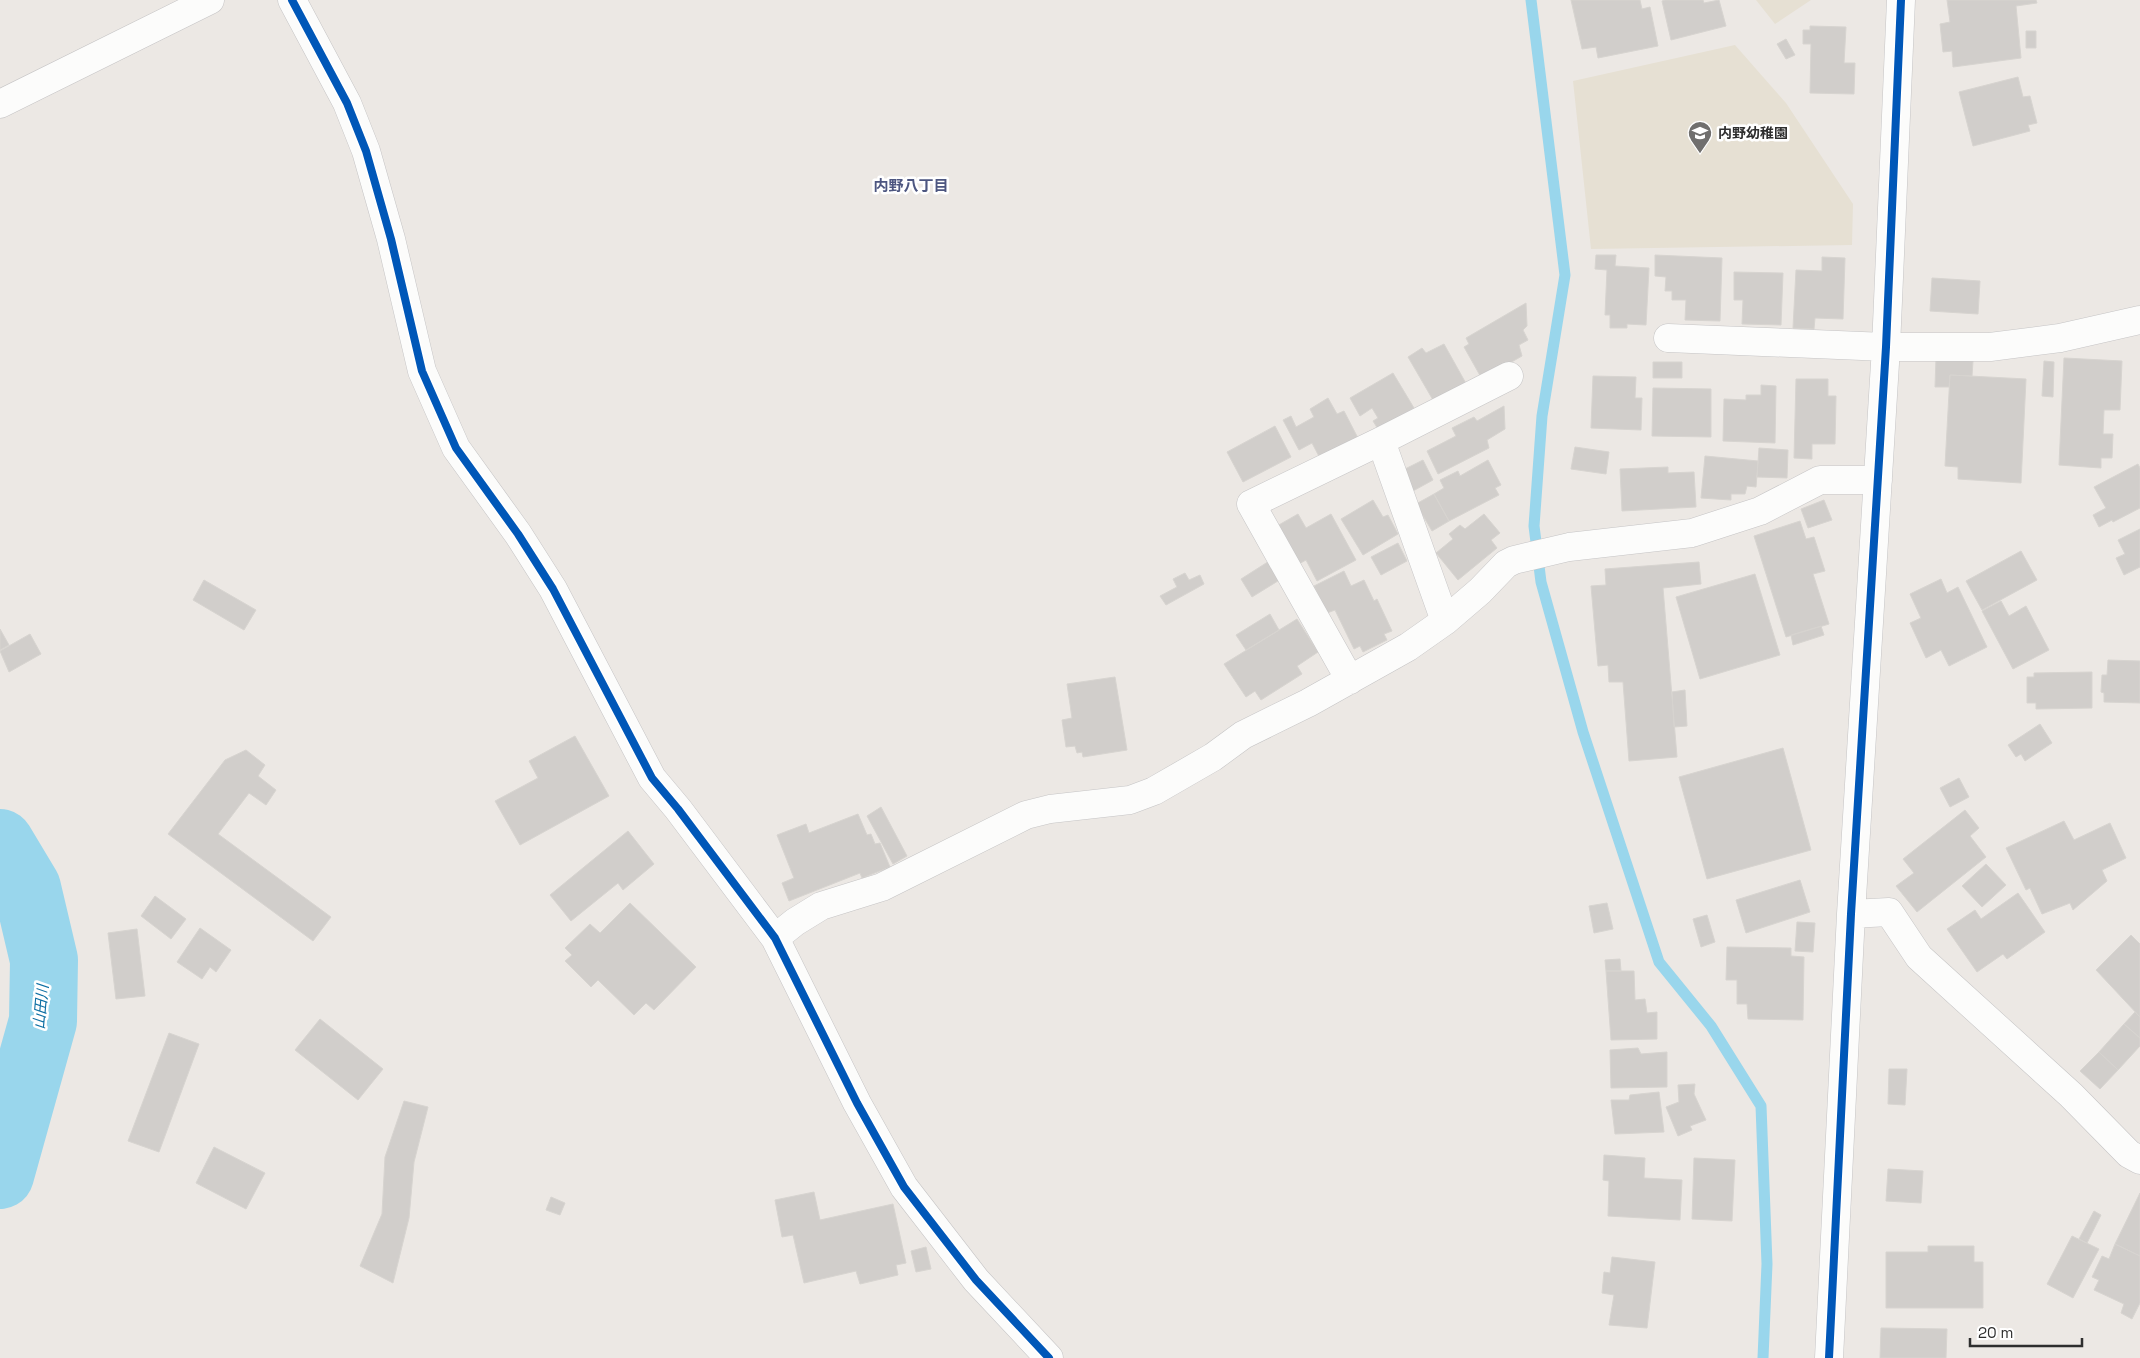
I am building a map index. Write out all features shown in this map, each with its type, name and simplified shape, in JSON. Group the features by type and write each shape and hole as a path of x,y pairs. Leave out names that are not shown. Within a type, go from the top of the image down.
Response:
{"street":[{"path":"0,104 210,0"},
{"path":"292,0 347,103 366,151 391,239 422,372 456,448 518,534 553,589 652,778 774,938 857,1103 904,1187 976,1280 1048,1358"},
{"path":"1829,1358 1851,914 1886,347 1901,0"},
{"path":"1668,338 1886,347 1990,347 2060,338 2140,320"},
{"path":"1350,680 1251,504 1509,376"},
{"path":"1381,441 1445,621"},
{"path":"774,938 821,906 882,887 1026,815 1050,809 1099,805 1130,800 1154,791 1213,757 1243,735 1350,680 1408,647 1445,621 1480,591 1506,564 1514,560 1569,547 1692,534 1760,511 1820,480 1878,480"},
{"path":"1851,914 1889,912 1919,957 2071,1095 2129,1154 2140,1160"}],"shaded area":[{"path":"1756,0 1811,0 1775,24"},
{"name":"内野幼稚園","path":"1735,45 1786,103 1853,204 1852,245 1591,249 1573,81"}],"building":[{"path":"1571,0 1640,0 1642,9 1650,7 1658,46 1598,58 1596,47 1582,49"},
{"path":"1703,0 1704,3 1719,0 1726,26 1671,40 1662,1"},
{"path":"1947,0 2036,0 2037,3 2016,6 2021,58 1953,67 1952,51 1943,52 1940,24 1950,22"},
{"path":"1810,26 1846,27 1844,63 1855,63 1854,94 1810,93 1811,44 1803,44 1803,30 1810,30"},
{"path":"2026,31 2036,31 2036,48 2026,48"},
{"path":"1786,39 1795,55 1786,59 1777,44"},
{"path":"2018,77 2023,97 2030,96 2037,123 2028,125 2030,131 1973,146 1959,92"},
{"path":"1596,255 1616,255 1615,266 1649,268 1646,325 1627,324 1627,328 1610,328 1610,315 1605,315 1607,270 1595,269"},
{"path":"1655,255 1722,258 1720,321 1685,320 1686,300 1672,300 1672,291 1665,291 1666,277 1655,276"},
{"path":"1822,257 1845,258 1843,319 1815,318 1814,329 1793,328 1796,270 1822,271"},
{"path":"1734,272 1783,273 1781,325 1742,324 1743,300 1734,300"},
{"path":"1932,278 1980,281 1978,314 1930,311"},
{"path":"1526,303 1527,326 1523,330 1528,340 1519,345 1522,356 1482,379 1464,347 1469,344 1466,338"},
{"path":"1444,344 1468,387 1450,396 1448,391 1433,400 1408,357 1422,348 1426,353"},
{"path":"1936,358 1973,361 1972,376 1950,375 1949,387 1935,387"},
{"path":"2064,358 2122,361 2120,410 2104,410 2103,434 2113,434 2112,458 2101,458 2101,468 2059,465"},
{"path":"2044,361 2054,362 2053,397 2042,396"},
{"path":"1653,362 1682,362 1682,378 1653,378"},
{"path":"1393,373 1414,408 1378,429 1373,421 1378,418 1372,408 1360,416 1350,398"},
{"path":"1950,375 2026,379 2021,483 1958,479 1958,467 1945,466"},
{"path":"1593,376 1636,377 1635,398 1642,398 1641,430 1591,428"},
{"path":"1796,379 1828,379 1828,396 1836,396 1835,444 1812,444 1812,459 1794,458"},
{"path":"1761,385 1776,386 1775,443 1723,441 1724,399 1746,400 1746,395 1761,395"},
{"path":"1653,388 1711,389 1711,437 1652,436"},
{"path":"1328,398 1337,414 1344,411 1360,442 1322,462 1312,443 1299,450 1283,420 1291,416 1296,427 1314,417 1310,409"},
{"path":"1504,406 1505,429 1487,440 1489,448 1438,474 1427,451 1456,436 1452,428 1474,417 1477,421"},
{"path":"1275,426 1291,457 1243,482 1227,452"},
{"path":"1575,447 1609,452 1606,474 1571,469"},
{"path":"1759,448 1788,450 1787,478 1757,477"},
{"path":"1705,456 1758,461 1756,487 1747,486 1745,494 1731,494 1731,500 1701,498"},
{"path":"1423,460 1433,480 1413,491 1403,470"},
{"path":"1488,460 1501,485 1495,488 1499,495 1449,521 1434,494 1444,488 1440,480 1458,471 1460,476"},
{"path":"2138,464 2140,468 2140,508 2099,527 2093,515 2106,508 2094,487"},
{"path":"1668,467 1668,473 1694,472 1696,507 1622,511 1620,469"},
{"path":"1434,494 1449,521 1432,531 1416,504"},
{"path":"1373,500 1383,517 1388,515 1398,534 1363,555 1341,519"},
{"path":"1824,500 1832,520 1808,528 1801,509"},
{"path":"1298,514 1306,528 1331,514 1356,560 1317,581 1306,560 1297,565 1277,526"},
{"path":"1484,514 1500,533 1491,540 1497,548 1458,580 1436,553 1453,539 1449,534 1460,525 1465,529"},
{"path":"1800,521 1806,539 1814,537 1825,571 1813,574 1829,624 1786,637 1754,536"},
{"path":"2140,529 2140,567 2124,575 2116,558 2125,554 2118,540"},
{"path":"1398,543 1407,561 1381,575 1371,557"},
{"path":"2021,551 2037,580 1982,610 1966,581"},
{"path":"1274,558 1286,576 1252,597 1241,579"},
{"path":"1699,562 1701,584 1663,588 1677,757 1629,761 1623,682 1609,682 1608,665 1598,666 1591,586 1606,585 1605,569"},
{"path":"1344,571 1351,586 1364,580 1374,601 1377,599 1392,631 1384,634 1387,640 1363,652 1360,646 1354,649 1335,610 1327,613 1314,586"},
{"path":"1185,573 1189,580 1200,575 1204,584 1166,605 1160,596 1177,587 1173,579"},
{"path":"1755,574 1780,655 1700,679 1676,597"},
{"path":"1941,579 1947,593 1958,587 1987,647 1949,666 1941,650 1926,658 1910,623 1921,618 1910,594"},
{"path":"204,580 256,610 244,630 193,600"},
{"path":"2001,601 2009,616 2026,606 2049,650 2013,669 1982,611"},
{"path":"1270,614 1279,630 1246,650 1236,635"},
{"path":"1297,619 1318,652 1297,666 1302,674 1261,700 1255,691 1246,697 1224,664"},
{"path":"1821,626 1824,635 1793,645 1791,635"},
{"path":"0,629 9,645 0,650"},
{"path":"30,634 41,654 9,672 0,651"},
{"path":"2108,660 2140,661 2140,703 2104,702 2104,693 2101,692 2102,675 2107,675"},
{"path":"2092,672 2092,708 2036,709 2036,703 2027,703 2027,677 2034,677 2034,673"},
{"path":"1115,677 1127,750 1083,757 1082,752 1077,753 1075,746 1066,747 1062,720 1072,718 1067,684"},
{"path":"1685,690 1687,726 1674,727 1672,692"},
{"path":"2040,724 2052,743 2025,761 2021,754 2016,757 2008,745"},
{"path":"575,736 609,796 520,845 495,801 538,778 529,761"},
{"path":"1783,748 1811,850 1707,879 1679,777"},
{"path":"246,750 265,765 258,776 276,790 266,805 249,793 218,834 331,917 313,941 168,834 225,760"},
{"path":"1959,778 1969,797 1950,807 1940,788"},
{"path":"881,807 907,856 893,864 867,816"},
{"path":"1965,810 1979,828 1970,836 1986,857 1917,912 1896,886 1914,873 1903,859"},
{"path":"858,814 867,835 871,834 875,844 880,843 890,867 862,878 860,873 789,901 782,883 794,878 777,835 806,824 809,833"},
{"path":"2064,821 2074,840 2110,823 2126,858 2102,870 2107,881 2073,910 2070,903 2042,914 2030,888 2026,890 2006,848"},
{"path":"628,831 654,864 623,890 618,883 571,921 550,895"},
{"path":"1986,864 2006,885 1982,907 1962,886"},
{"path":"1800,880 1810,912 1746,933 1736,900"},
{"path":"2018,893 2045,932 2007,959 2003,954 1977,972 1947,929 1975,910 1981,919"},
{"path":"155,896 186,919 171,939 141,916"},
{"path":"630,903 696,967 654,1010 646,1003 634,1015 598,980 591,987 565,961 572,955 565,948 590,924 600,933"},
{"path":"1607,903 1613,929 1594,933 1589,906"},
{"path":"1707,915 1715,942 1701,947 1693,919"},
{"path":"1797,922 1815,923 1813,952 1795,951"},
{"path":"200,928 231,950 216,972 210,967 202,979 177,962"},
{"path":"137,929 145,996 116,999 108,933"},
{"path":"2131,935 2140,944 2140,1017 2096,970"},
{"path":"1727,947 1791,948 1791,956 1804,957 1803,1020 1748,1019 1747,1004 1737,1004 1737,980 1726,980"},
{"path":"1620,959 1621,971 1606,971 1605,960"},
{"path":"1606,971 1634,971 1635,1000 1645,999 1647,1013 1657,1012 1657,1039 1611,1040"},
{"path":"2135,1012 2140,1017 2140,1038 2124,1024"},
{"path":"320,1019 383,1069 358,1100 295,1050"},
{"path":"2124,1024 2140,1038 2140,1046 2118,1070 2099,1052"},
{"path":"169,1033 199,1044 159,1152 128,1141"},
{"path":"1638,1048 1641,1054 1667,1052 1667,1087 1611,1088 1610,1050"},
{"path":"2099,1052 2118,1070 2100,1089 2080,1071"},
{"path":"1889,1069 1907,1069 1905,1105 1888,1104"},
{"path":"1695,1084 1694,1094 1706,1120 1690,1126 1692,1130 1678,1136 1666,1107 1679,1102 1678,1085"},
{"path":"1659,1092 1664,1132 1615,1134 1611,1100 1629,1100 1630,1095"},
{"path":"404,1101 428,1107 414,1162 409,1218 393,1283 360,1266 382,1214 385,1157"},
{"path":"214,1147 265,1173 246,1209 196,1183"},
{"path":"1604,1155 1645,1158 1644,1178 1682,1180 1680,1220 1608,1216 1609,1181 1603,1180"},
{"path":"1694,1158 1735,1160 1732,1221 1692,1219"},
{"path":"1888,1169 1923,1171 1921,1203 1886,1201"},
{"path":"814,1192 820,1220 893,1204 906,1263 896,1265 898,1275 860,1284 856,1271 804,1283 793,1235 782,1237 775,1200"},
{"path":"2140,1193 2140,1256 2115,1244"},
{"path":"551,1197 565,1203 560,1215 546,1210"},
{"path":"2094,1211 2101,1215 2087,1243 2079,1239"},
{"path":"2072,1236 2099,1249 2073,1298 2047,1284"},
{"path":"2115,1244 2140,1256 2140,1303 2132,1319 2121,1313 2124,1304 2094,1290 2099,1280 2092,1277 2102,1256 2109,1259"},
{"path":"1928,1246 1974,1246 1974,1262 1983,1262 1983,1308 1886,1308 1886,1252 1928,1252"},
{"path":"926,1247 931,1269 916,1272 911,1251"},
{"path":"1612,1257 1655,1262 1647,1328 1609,1325 1614,1295 1602,1293 1604,1272 1610,1273"},
{"path":"1881,1328 1947,1329 1946,1358 1880,1358"}],"waterway":[{"path":"1531,0 1565,275 1542,416 1534,526 1541,582 1583,732 1659,962 1711,1026 1761,1106 1767,1264 1763,1358"},
{"name":"山田川","path":"0,843 27,888 44,960 43,1021 0,1175"}],"cycle path":[{"path":"292,0 347,103 366,151 391,239 422,371 456,448 518,534 553,589 652,778 678,809 775,938 857,1103 904,1187 976,1280 1049,1358"},
{"path":"1829,1358 1851,914 1886,347 1901,0"}],"place":[{"name":"内野幼稚園","path":"1700,154"}],"district":[{"name":"内野八丁目","path":"911,186"}]}
